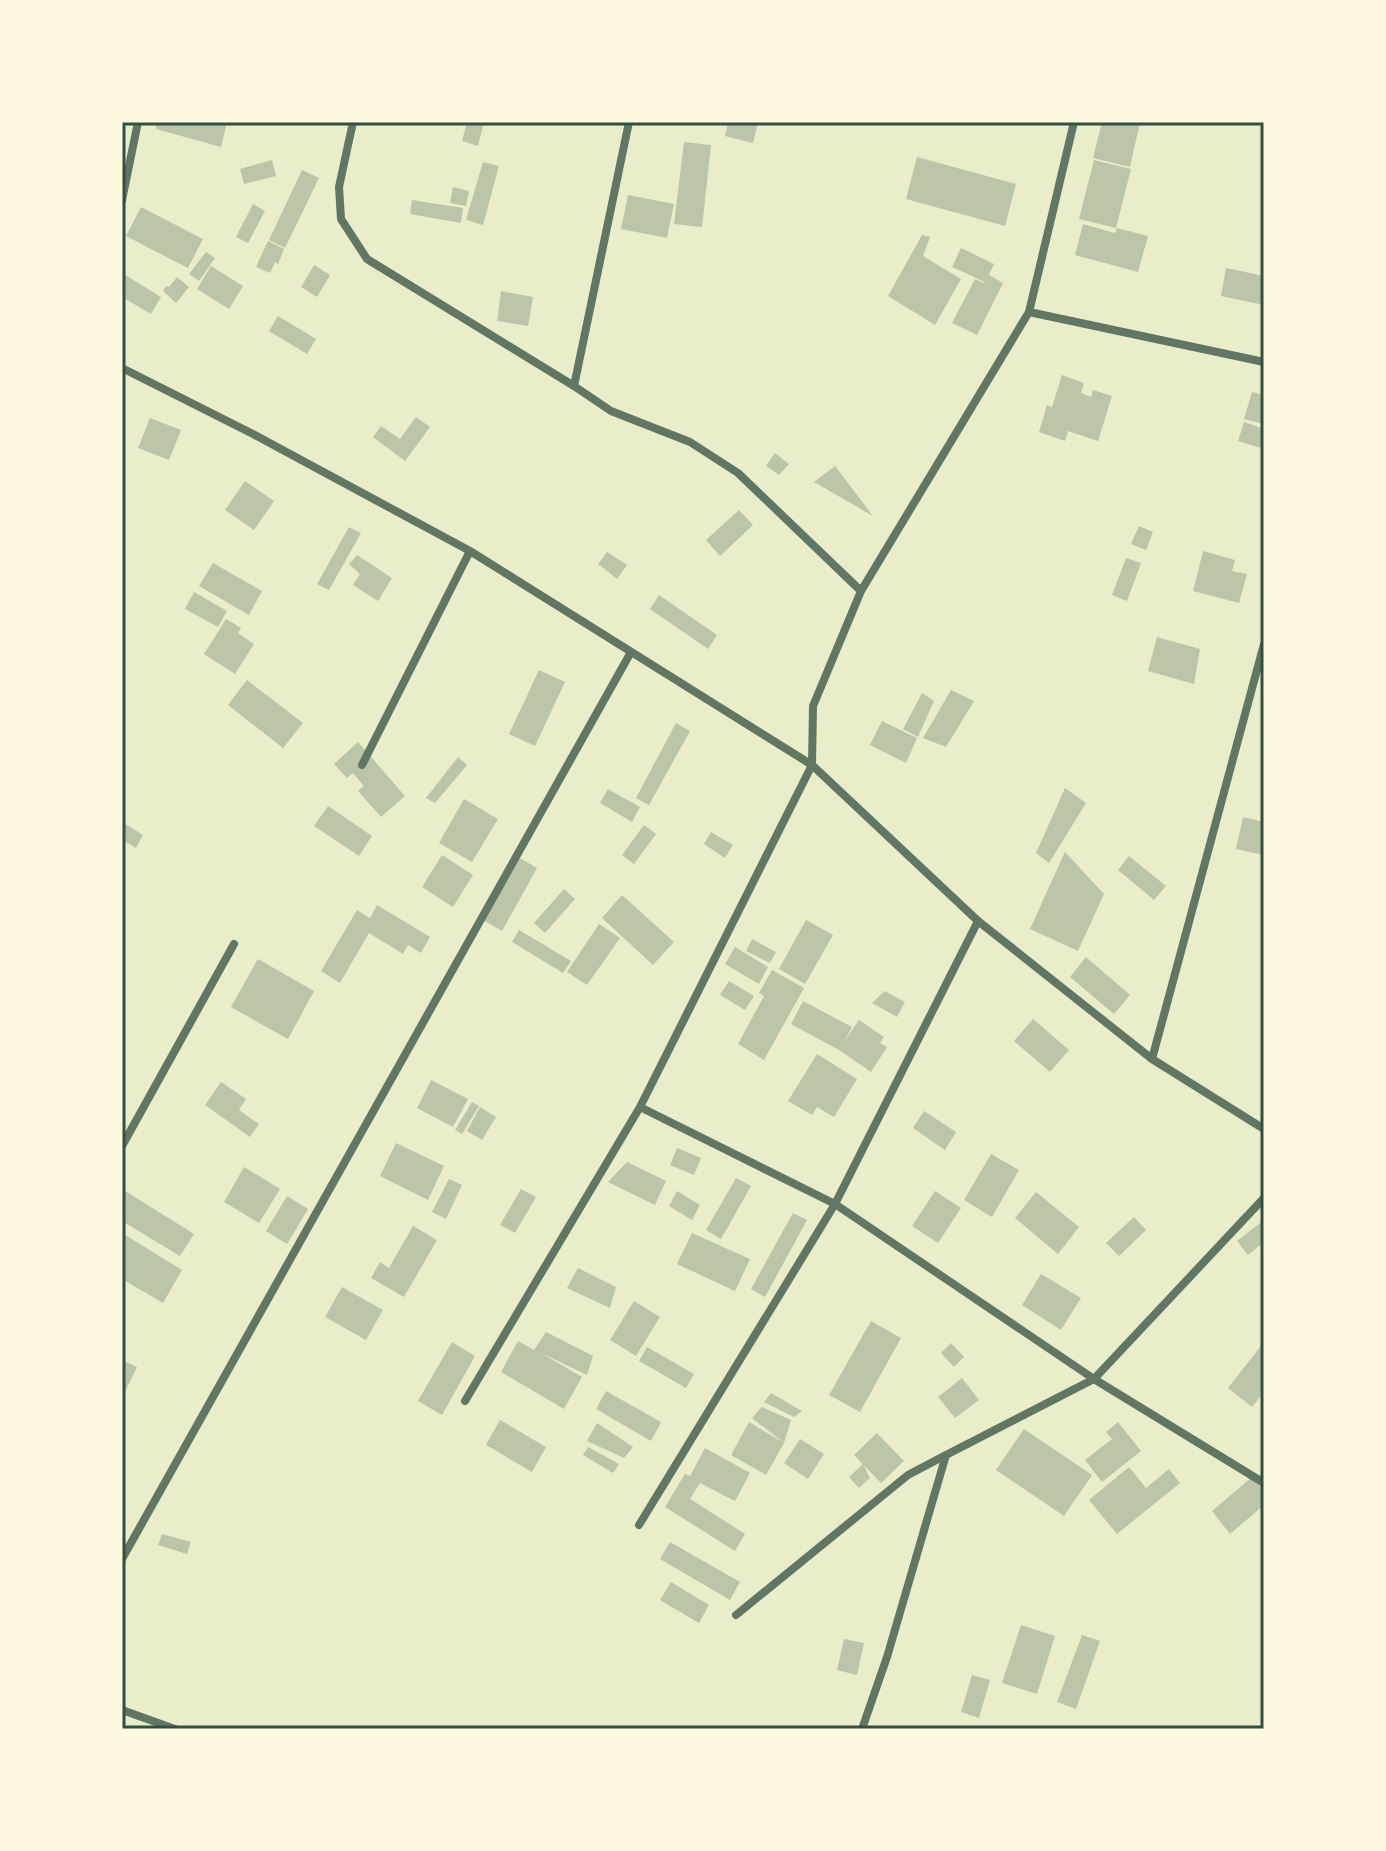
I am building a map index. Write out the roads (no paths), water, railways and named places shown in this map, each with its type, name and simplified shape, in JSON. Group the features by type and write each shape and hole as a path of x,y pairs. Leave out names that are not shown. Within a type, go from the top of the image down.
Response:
{"street":[{"path":"122,200 138,122"},
{"path":"353,122 339,187 341,219 367,259 611,411 690,442 738,473 861,591"},
{"path":"574,386 629,122"},
{"path":"465,1401 640,1107 812,765 813,706 861,591 1029,312 1074,122"},
{"path":"1029,312 1264,362"},
{"path":"122,368 253,434 470,551 812,765 978,921 1152,1059 1264,1129"},
{"path":"362,765 470,551"},
{"path":"1152,1059 1264,644"},
{"path":"122,1559 631,652"},
{"path":"639,1525 835,1204 978,921"},
{"path":"122,1146 234,944"},
{"path":"640,1107 835,1204 1094,1379 1264,1483"},
{"path":"736,1615 908,1475 1094,1379 1264,1198"},
{"path":"862,1729 887,1657 946,1455"},
{"path":"122,1710 175,1729"}]}
